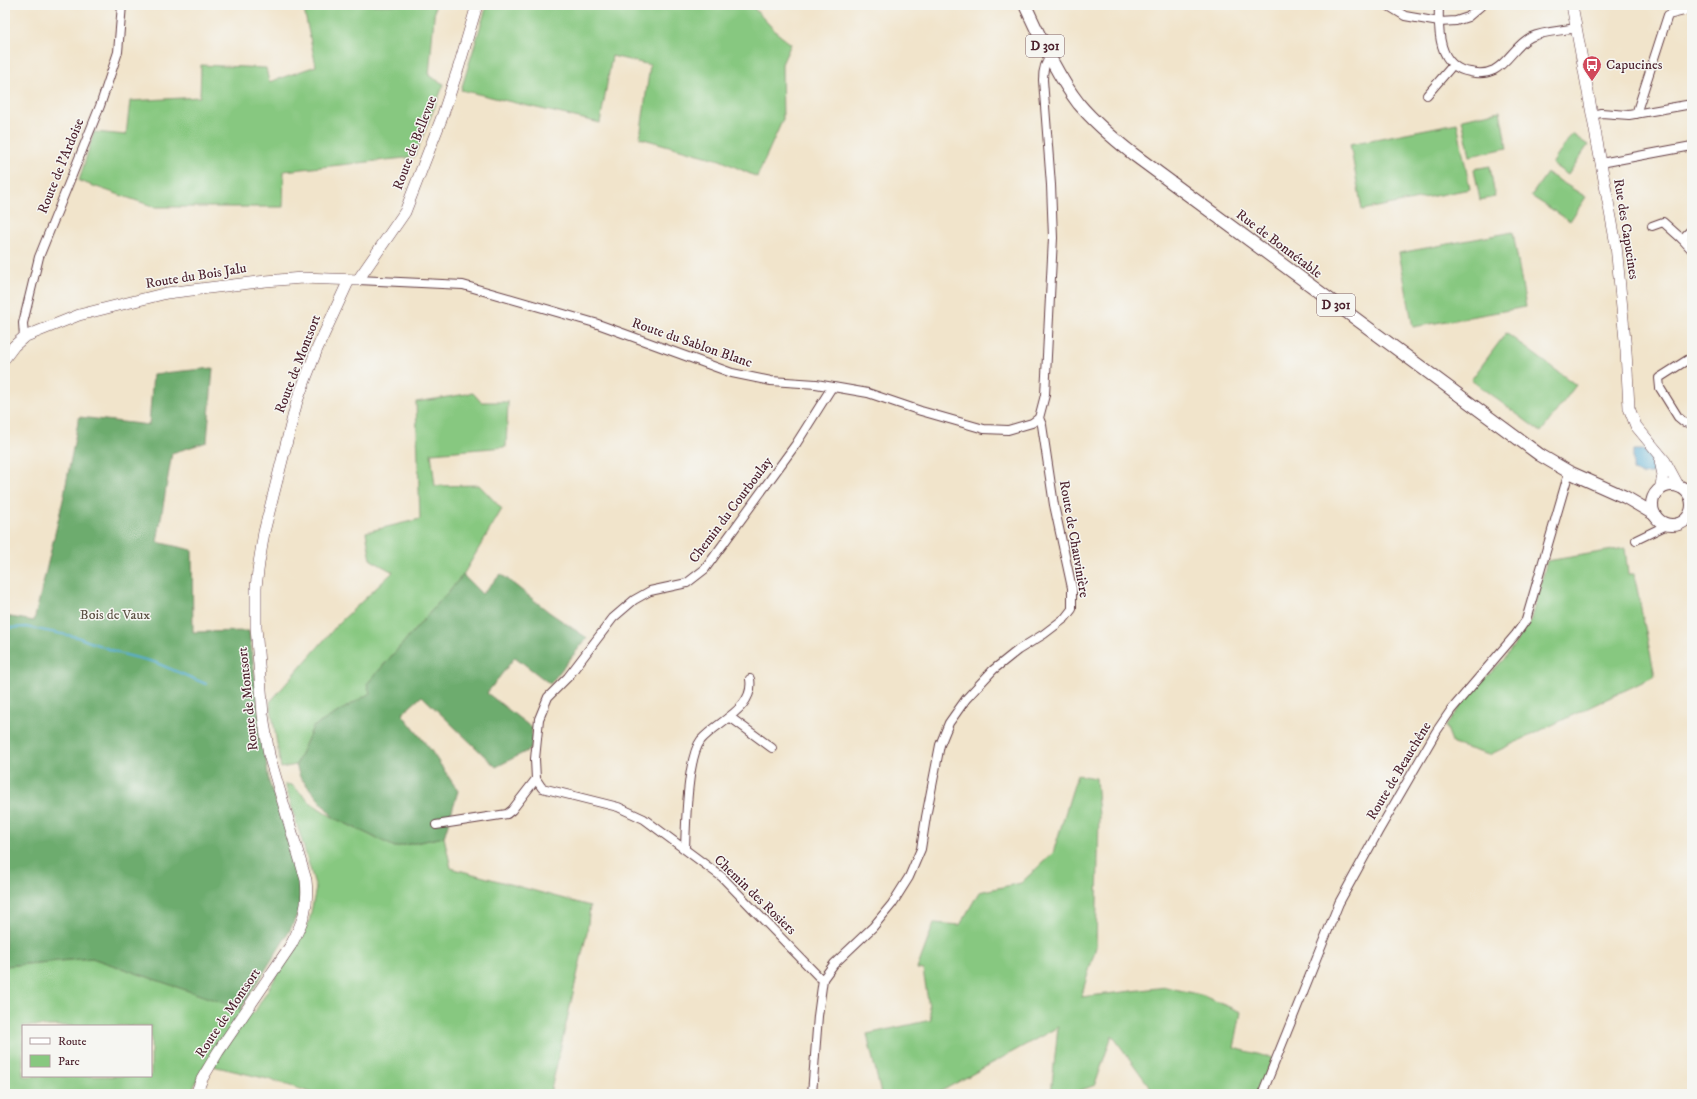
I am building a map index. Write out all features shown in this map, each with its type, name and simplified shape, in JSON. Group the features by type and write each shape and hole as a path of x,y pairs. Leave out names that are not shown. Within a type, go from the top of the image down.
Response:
{"main road":[{"name":"Rue de Bonnétable","path":"1025,5 1050,58 1080,105 1108,133 1133,154 1540,455 1569,472 1625,497 1655,514"},
{"path":"1671,486 1684,487 1690,496 1692,510 1680,523 1667,525 1655,514 1652,504 1658,492 1671,486"},
{"name":"Rue de Bonnétable","path":"1625,497 1639,498 1658,492"},
{"path":"1680,523 1692,529"}],"street":[{"name":"Route de l'Ardoise","path":"24,337 23,323 39,258 100,106 118,52 122,5"},
{"name":"Route de Bellevue","path":"354,280 405,212 460,66 477,5"},
{"path":"1387,5 1405,16 1439,22 1456,21 1468,17 1482,5"},
{"path":"1439,5 1441,46 1447,59 1453,65 1467,72 1480,74 1494,70 1507,61 1530,38 1576,28"},
{"name":"Rue des Capucines","path":"1572,5 1616,244 1626,351 1629,408 1636,426 1684,487"},
{"path":"1636,114 1668,15 1692,9"},
{"name":"Route de Chauvinière","path":"812,1094 818,1016 824,979 834,964 873,927 892,904 909,877 921,849 940,745 949,723 966,699 993,670 1018,650 1044,634 1065,618 1072,610 1072,588 1054,505 1043,432 1039,418 1045,395 1053,238 1051,185 1043,80 1043,71 1047,61 1050,58"},
{"path":"1427,95 1453,65"},
{"path":"1592,115 1602,113 1636,114 1692,104"},
{"path":"1601,163 1692,146"},
{"path":"1652,226 1663,222 1692,250"},
{"path":"1682,239 1692,230"},
{"name":"Route du Bois Jalu","path":"5,358 14,346 24,337 78,315 167,293 302,278 354,280"},
{"name":"Route du Sablon Blanc","path":"354,280 463,285 595,323 732,373 771,381 832,387 868,393 941,417 984,429 1008,430 1026,426 1039,418"},
{"name":"Route de Montsort","path":"196,1094 202,1079 218,1052 291,945 301,928 306,910 308,896 306,880 270,755 263,715 256,627 256,587 258,563 264,532 297,401 317,348 354,280"},
{"path":"1692,357 1659,378 1660,388 1678,417 1684,422 1692,424"},
{"name":"Chemin du Courboulay","path":"536,779 535,759 539,719 548,698 568,677 613,618 634,600 650,591 687,583 705,569 796,444 832,387"},
{"name":"Rue des Capucines","path":"1657,451 1663,475 1658,492"},
{"name":"Route de Beauchêne","path":"1262,1094 1339,903 1378,832 1436,732 1452,710 1526,620 1569,472"},
{"path":"1648,533 1653,525 1655,514"},
{"path":"1636,540 1667,525"},
{"path":"685,848 688,793 696,748 702,739 728,718 747,699 751,686 750,679"},
{"path":"728,718 734,720 772,748"},
{"path":"436,825 507,814 536,779"},
{"name":"Chemin des Rosiers","path":"536,779 542,788 618,807 644,819 722,877 819,977 824,979"}],"green space":[{"path":"303,5 435,5 429,76 444,84 414,157 284,171 283,207 155,207 79,181 94,132 126,135 130,101 200,97 201,65 266,68 269,82 316,66"},
{"path":"487,5 751,5 777,33 791,44 782,64 783,119 757,177 720,160 640,138 650,65 612,56 600,123 461,90"},
{"path":"1500,111 1507,148 1470,156 1462,119"},
{"path":"1457,123 1470,189 1362,210 1350,144"},
{"path":"1572,134 1588,145 1568,175 1552,164"},
{"path":"1490,166 1495,197 1480,200 1474,169"},
{"path":"1547,173 1586,197 1570,221 1531,196"},
{"path":"1513,232 1526,307 1413,327 1399,253"},
{"path":"1506,333 1576,385 1541,432 1471,380"},
{"name":"Bois de Vaux","path":"213,368 207,442 172,453 157,542 192,550 193,632 249,631 269,782 300,870 300,909 289,932 241,1009 92,958 5,966 5,616 34,621 63,500 79,417 149,425 153,374"},
{"path":"473,393 481,402 508,402 506,447 431,453 435,486 479,485 502,509 463,575 367,684 371,693 313,727 296,765 281,768 270,702 338,624 393,572 371,560 366,532 420,519 416,402"},
{"path":"1625,548 1628,574 1634,574 1655,676 1489,755 1453,744 1446,726 1468,696 1504,659 1530,622 1547,561"},
{"path":"501,574 549,612 587,638 550,684 515,657 487,693 532,728 531,749 496,767 422,696 402,714 430,749 458,791 444,837 395,847 334,818 300,777 296,765 313,727 370,693 367,684 463,575 482,594"},
{"path":"1077,775 1096,778 1099,816 1096,947 1081,997 1166,987 1201,995 1241,1012 1234,1048 1273,1058 1257,1094 1155,1094 1112,1035 1095,1085 1071,1094 1051,1094 1058,1027 936,1094 881,1094 867,1034 931,1020 923,970 917,969 934,923 960,925 979,892 1021,883 1053,853"},
{"path":"285,784 292,785 311,803 334,818 395,847 444,837 451,868 590,906 587,932 550,1094 316,1094 268,1079 206,1063 190,1094 5,1094 5,966 92,958 254,1013 309,922 316,888"}],"water":[{"path":"1633,450 1646,450 1653,460 1656,473 1644,475 1633,471"}],"waterway":[{"path":"5,628 26,627 77,637 122,654 154,662 206,684"}],"place":[{"name":"Capucines","path":"1592,82"}]}
